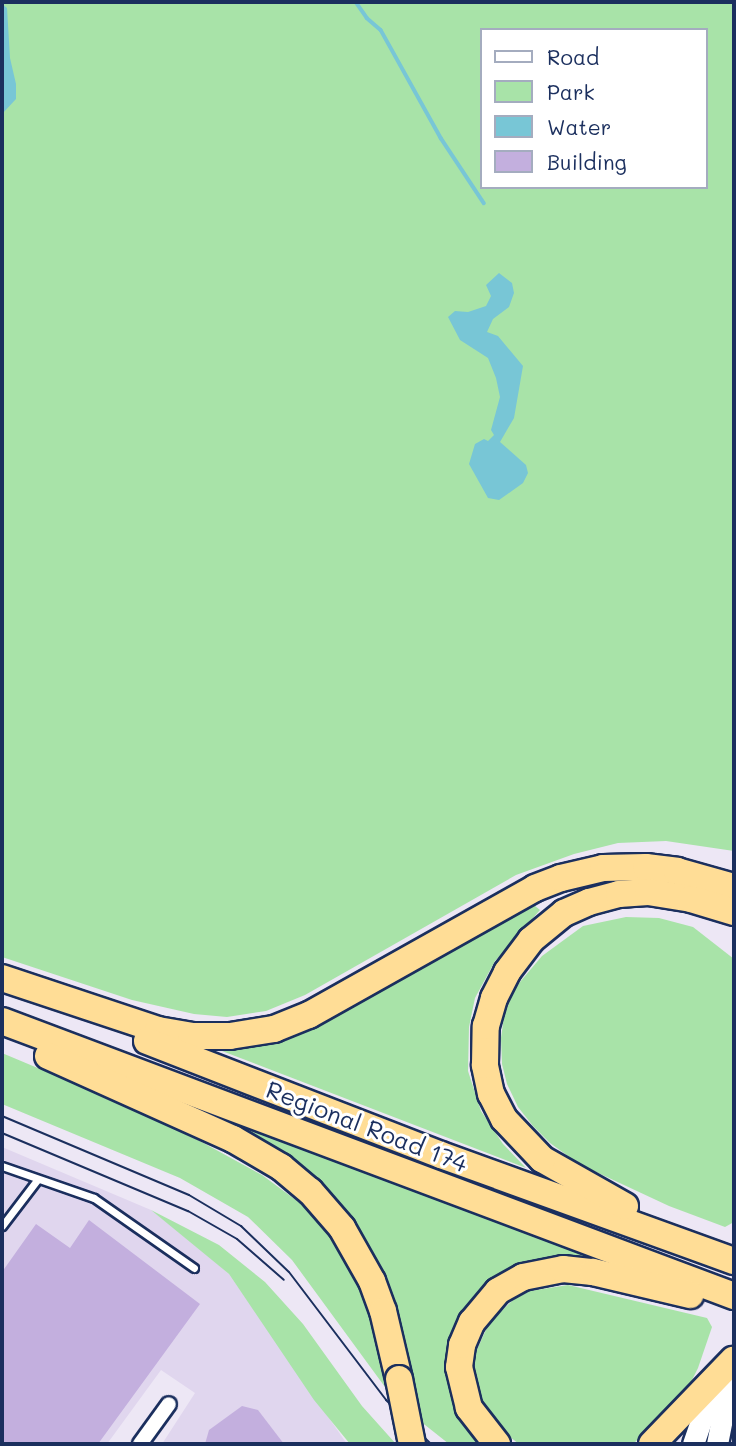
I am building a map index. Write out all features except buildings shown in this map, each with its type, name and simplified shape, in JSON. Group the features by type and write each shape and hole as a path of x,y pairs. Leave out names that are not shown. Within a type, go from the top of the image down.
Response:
{"highway":[{"path":"2,977 174,1034 212,1037 248,1034 309,1015 535,888 561,878 603,868 646,867 677,871 734,887"},
{"path":"689,1244 680,1234 576,1181 532,1151 497,1107 487,1080 484,1051 489,1012 507,972 531,940 564,913 604,897 634,892 668,894 722,909 734,921"},
{"name":"Regional Road 174","path":"2,986 441,1155 734,1261"},
{"name":"Regional Road 174","path":"2,1021 734,1296"},
{"path":"2,1036 233,1139 265,1156 298,1180 333,1216 365,1267 383,1311 412,1444"},
{"path":"497,1444 484,1432 469,1408 458,1367 462,1345 472,1322 488,1301 510,1284 536,1273 578,1270 629,1280 734,1309"},
{"path":"652,1444 734,1358"}],"main road":[{"path":"693,1444 703,1415 734,1358"},
{"path":"717,1444 734,1358"}],"street":[{"path":"142,1444 169,1404"}],"lane":[{"path":"2,1166 94,1198 194,1268"},
{"path":"2,1226 37,1180"}],"shaded area":[{"path":"2,1147 151,1210 190,1240 229,1274 347,1444 162,1444 195,1393 161,1370 107,1444 2,1444"}],"green space":[{"path":"2,2 734,2 734,851 666,841 618,843 574,854 516,875 305,995 266,1011 227,1017 194,1014 132,1000 2,957"},
{"path":"529,901 540,910 495,961 475,998 469,1027 468,1071 481,1111 503,1144 526,1168 209,1046"},
{"path":"626,917 659,918 693,927 734,959 734,1222 725,1227 669,1206 579,1164 550,1143 533,1126 518,1107 507,1084 502,1064 501,1038 504,1016 514,989 542,956 583,926"},
{"path":"2,1053 102,1095 198,1140 262,1175 304,1206 341,1245 370,1304 382,1351 385,1387 292,1260 248,1217 180,1178 2,1104"},
{"path":"187,1104 594,1257 592,1266 519,1270 450,1381 459,1414 478,1444 449,1444 415,1417 357,1237"},
{"path":"151,1210 219,1245 265,1282 303,1324 362,1406 396,1444 350,1444 314,1400 229,1274"},
{"path":"568,1285 707,1318 712,1327 698,1368 684,1396 633,1444 519,1444 501,1430 481,1405 474,1372 475,1354 489,1323 514,1299 530,1291"}],"water":[{"path":"2,4 7,8 16,99 2,114"},
{"path":"499,273 512,283 514,293 509,307 493,319 487,332 498,336 523,366 514,418 500,442 526,465 528,473 523,483 499,500 488,498 469,464 475,444 484,439 488,441 494,435 491,430 500,397 496,378 488,358 460,340 448,317 455,311 468,312 486,306 491,296 486,285"}],"waterway":[{"path":"356,2 367,18 381,30 441,138 484,203"}],"tram line":[{"path":"2,1116 189,1195 241,1226 289,1272 386,1400 431,1444"},
{"path":"2,1133 188,1211 237,1239 284,1280"}]}
